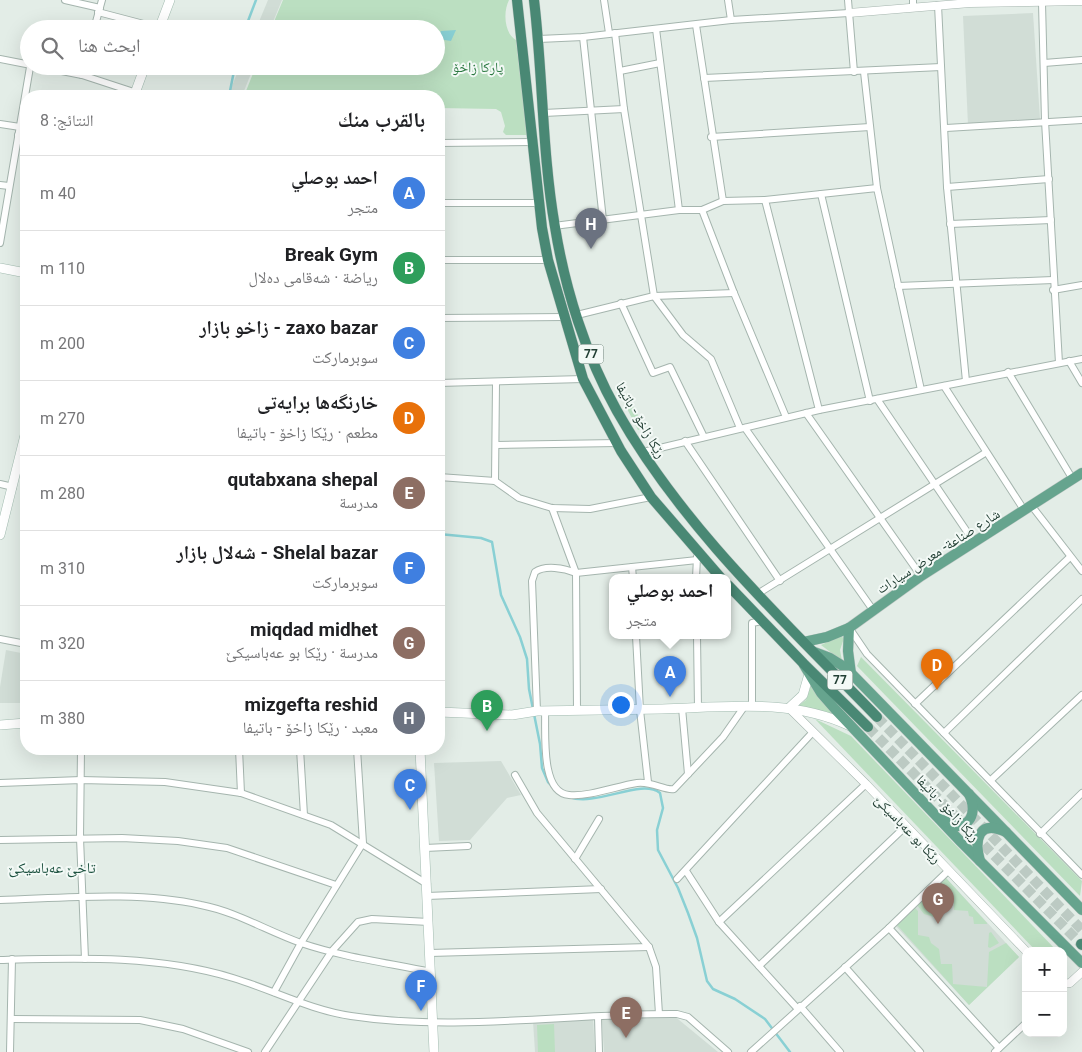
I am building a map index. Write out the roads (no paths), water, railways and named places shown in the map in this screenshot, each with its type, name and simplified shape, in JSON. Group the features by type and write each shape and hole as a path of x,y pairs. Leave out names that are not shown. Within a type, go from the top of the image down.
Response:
{"highway":[{"name":"77","path":"517,0 548,260 583,379 617,442 651,497 697,556 717,574"},
{"name":"رێکا زاخۆ - باتیفا","path":"534,0 539,39 554,226 577,315 591,356 617,410 642,452 686,512 758,593 877,717"},
{"name":"رێکا زاخۆ - باتیفا","path":"731,588 752,611 757,622 804,664 868,727"}],"main road":[{"path":"162,20 170,0"},
{"path":"136,90 142,75"},
{"path":"0,268 20,272"},
{"path":"0,535 20,458"},
{"name":"شارع صناعة- معرض سيارات","path":"804,642 827,637 849,628 921,576 1082,473"},
{"path":"849,628 848,651 852,674"},
{"path":"814,652 838,662 852,674 1077,902 1082,910"},
{"name":"رێکا زاخۆ - باتیفا","path":"804,664 828,702 939,819 1082,963"},
{"path":"789,708 802,695 809,674"},
{"path":"445,712 519,715 541,710 640,710 748,706 789,708 831,719 855,729"},
{"path":"0,725 20,723"},
{"path":"420,755 434,1052"},
{"path":"939,819 958,826 969,820 973,812 973,805 967,790"},
{"path":"980,861 976,841 981,832 989,828 1000,829 1009,833"}],"street":[{"path":"65,0 132,20"},
{"path":"96,20 102,0"},
{"path":"604,0 620,71 624,110 654,296 683,335 711,359 743,428 873,610"},
{"path":"728,0 731,20"},
{"path":"848,0 854,72"},
{"path":"539,39 583,37 731,20 849,13 913,3 938,5 970,2 1042,3 1082,1"},
{"path":"1042,3 1044,122 1059,363"},
{"path":"938,5 946,128 947,187 966,381"},
{"path":"696,25 723,201"},
{"path":"656,29 679,210"},
{"path":"583,37 603,220"},
{"path":"0,59 20,64"},
{"path":"1044,63 1082,60"},
{"path":"620,71 660,63"},
{"path":"704,78 941,67"},
{"path":"864,72 877,188 921,390"},
{"path":"26,90 29,75"},
{"path":"82,75 124,90"},
{"path":"544,113 624,110"},
{"path":"946,128 1082,120"},
{"path":"0,124 20,127 0,242"},
{"path":"712,138 870,127"},
{"path":"445,143 534,142"},
{"path":"947,187 1049,179"},
{"path":"0,185 10,186"},
{"path":"554,226 679,210 702,210 723,201 765,200 877,188"},
{"path":"820,194 874,400 974,542"},
{"path":"765,200 819,410"},
{"path":"445,203 540,203"},
{"path":"702,210 734,293 786,417"},
{"path":"950,224 1051,220"},
{"path":"445,260 548,260"},
{"path":"898,286 1053,280"},
{"path":"1053,290 1082,286"},
{"path":"577,315 654,296 734,293"},
{"path":"621,303 653,372 670,367 704,437"},
{"path":"445,318 564,317"},
{"path":"642,452 819,410 1082,359"},
{"path":"1069,361 1082,383"},
{"path":"1008,372 1072,478"},
{"path":"445,383 583,379"},
{"path":"495,481 496,383"},
{"path":"944,386 985,452 1028,508 1082,571"},
{"path":"806,413 921,576"},
{"path":"685,441 780,581"},
{"path":"496,445 617,442"},
{"path":"758,593 985,452"},
{"path":"445,477 495,481 518,498 552,508 590,509 651,497"},
{"path":"0,484 12,487"},
{"path":"552,508 576,573 577,710"},
{"path":"696,574 697,556 632,567 576,573 563,569 544,568 535,572 532,576 541,710 550,779 558,790 571,796 648,782 671,790 723,738 748,706 757,622"},
{"path":"915,704 1070,557"},
{"path":"632,567 633,574"},
{"path":"944,733 1082,599"},
{"path":"849,628 867,654 991,780 1040,834 1082,875"},
{"path":"636,639 640,710 648,782"},
{"path":"697,639 698,708"},
{"path":"0,640 20,643"},
{"path":"991,780 1082,695"},
{"path":"682,708 688,774"},
{"name":"رێكا بو عه‌باسيكێ","path":"789,708 812,733 866,784 1022,947"},
{"path":"677,879 812,733"},
{"path":"81,755 80,838 84,898 85,959"},
{"path":"239,755 241,793"},
{"path":"300,755 304,815"},
{"path":"274,992 301,943 363,844 358,755"},
{"path":"515,775 537,813 649,947 656,967 659,1014"},
{"path":"0,783 81,780 165,782 241,793 331,825 427,884"},
{"path":"718,922 866,784"},
{"path":"1040,834 1082,793"},
{"path":"575,859 599,819"},
{"path":"759,966 906,826"},
{"path":"0,840 122,838 178,841 227,848 336,885"},
{"path":"425,848 468,846"},
{"path":"686,871 718,922 840,1052"},
{"path":"750,1052 798,1007 889,928 948,871"},
{"path":"427,896 601,889"},
{"path":"0,900 159,899 201,904 234,913 301,943 431,972"},
{"path":"265,1052 296,1002 332,950 358,922 372,919 429,922"},
{"path":"889,928 997,1050 1022,1028"},
{"path":"430,953 649,947"},
{"path":"10,1052 12,959"},
{"path":"0,960 139,959 178,964 232,978 274,992 296,1002 351,1016 433,1022 677,1014 688,1017 728,1052"},
{"path":"844,967 920,1052"},
{"path":"1067,983 1082,972"},
{"path":"598,1017 600,1052"},
{"path":"12,1019 140,1020 183,1029 248,1052"}],"water":[{"path":"456,30 451,41 445,40 445,31"}],"waterway":[{"path":"248,20 256,0"},
{"path":"230,90 233,75"},
{"path":"445,535 481,538 492,542 501,595 520,637 527,659 529,689 540,744 542,768 548,782 552,786"},
{"path":"569,797 580,799 592,798 642,789 652,789 660,793 663,808 657,830 658,850 678,888 688,913 697,938 707,981 713,989 735,999 765,1019 790,1052"}],"tunnel":[{"path":"877,717 1082,930"},
{"path":"868,727 1081,944"}],"place":[{"name":"mizgefta reshid","path":"591,249"},
{"name":"خارنگه‌ها برايه‌تى","path":"937,690"},
{"name":"احمد بوصلي","path":"670,697"},
{"name":"Break Gym","path":"487,731"},
{"name":"zaxo bazar - زاخو بازار","path":"410,810"},
{"name":"miqdad midhet","path":"938,924"},
{"name":"Shelal bazar - شەلال بازار","path":"421,1011"},
{"name":"qutabxana shepal","path":"626,1038"}],"district":[{"name":"تاخێ عه‌باسيكێ","path":"52,868"}],"park label":[{"name":"پارکا زاخۆ","path":"478,67"}]}
